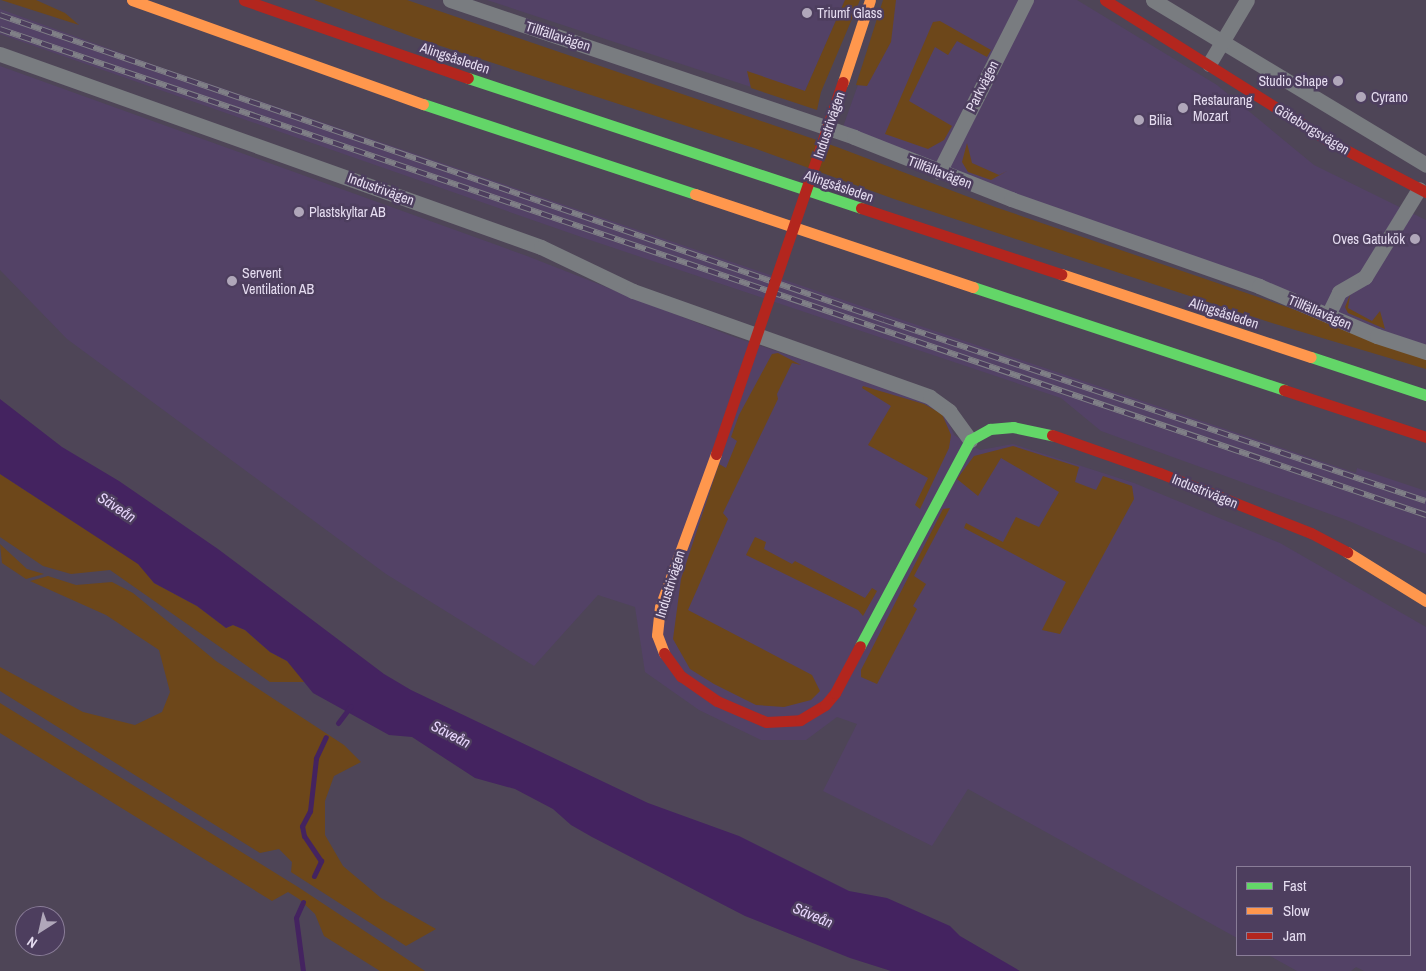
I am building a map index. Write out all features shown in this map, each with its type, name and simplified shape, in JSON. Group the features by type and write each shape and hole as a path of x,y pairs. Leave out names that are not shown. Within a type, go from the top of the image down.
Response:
{"main road":[{"path":"132,0 350,80 1426,437"},
{"name":"Alingsåsleden","path":"244,0 378,48 1426,396"},
{"name":"Industrivägen","path":"870,0 716,454 660,607 658,635 670,665 696,689 746,715 766,722 783,723 812,713 836,693 970,440 990,430 1013,427 1042,432 1160,473 1311,533 1360,559 1426,601"},
{"name":"Göteborgsvägen","path":"1105,0 1327,140 1423,191"}],"street":[{"name":"Tillfällavägen","path":"450,0 788,114 939,172 1258,286 1328,316 1426,352"},
{"name":"Parkvägen","path":"939,172 1026,0"},
{"name":"Göteborgsvägen","path":"1153,0 1426,165"},
{"path":"1209,64 1247,0"},
{"name":"Industrivägen","path":"0,54 534,244 632,291 930,397 949,411 970,440"},
{"name":"Göteborgsvägen","path":"1328,316 1339,292 1365,277 1423,191"}],"shaded area":[{"path":"1,0 36,0 65,13 79,25"},
{"path":"314,0 407,0 837,147 995,207 1290,308 1426,359 1426,369 1272,323 894,199 754,148 413,37"},
{"path":"487,0 845,0 800,103"},
{"path":"845,0 860,0 821,92 817,110 751,88 747,71 805,91"},
{"path":"883,0 896,0 891,42 867,86 856,85"},
{"path":"888,0 1077,0 1217,85 1314,165 1426,220 1426,347 970,180 843,127"},
{"path":"0,9 157,66 858,305 1356,473 1357,468 1426,491 1426,554 1349,521 1101,431 1061,398 587,239 0,34"},
{"path":"940,21 991,50 987,57 957,41 948,55 935,47 909,101 952,126 944,140 928,149 885,134 933,22"},
{"path":"0,66 527,256 731,336 926,401 946,415 954,435 980,450 1013,444 1134,483 1280,543 1426,627 1426,971 1364,971 1356,967 1351,971 1297,971 1270,956 1411,956 1411,866 1236,866 1236,937 968,789 932,846 823,791 857,724 837,717 806,740 761,740 699,710 645,672 635,607 598,595 534,666 386,574 67,339 0,270"},
{"path":"967,143 972,163 999,175 1007,171 991,180 968,172 962,162"},
{"path":"1350,295 1348,308 1372,321 1380,311 1385,329 1348,313 1345,307"},
{"path":"778,353 801,365 792,363 777,394 778,399 723,513 728,519 688,610 812,675 820,691 811,700 784,707 756,705 714,684 690,669 673,639 681,579 719,464 726,468 737,441 731,437 739,415 772,354"},
{"path":"863,386 924,404 942,414 951,435 949,448 920,509 915,505 928,478 868,445 891,406 862,388"},
{"path":"1013,446 1079,467 1075,482 1096,490 1103,476 1132,486 1134,499 1060,634 1042,630 1066,582 964,528 966,523 1003,542 1016,517 1039,527 1059,492 1001,458 978,496 957,479 974,456"},
{"path":"0,474 139,564 154,583 197,606 226,628 233,625 245,630 270,652 287,661 305,682 270,682 110,570 71,574 43,566 0,537"},
{"path":"950,508 914,576 926,584 913,606 917,609 877,684 861,677 861,670 943,509"},
{"path":"755,537 766,542 764,549 792,564 795,561 865,598 872,588 877,591 863,616 858,610 746,555"},
{"path":"0,544 27,569 44,574 26,579 2,563"},
{"path":"48,576 76,585 112,582 133,593 216,661 344,745 361,762 334,776 325,801 325,835 343,866 381,898 436,929 406,946 291,872 292,862 279,849 260,853 0,691 0,667 83,712 135,725 162,712 170,692 159,650 106,615 30,581"},
{"path":"0,703 298,887 425,971 380,971 324,936 315,914 299,899 288,892 272,901 0,733"}],"water":[{"name":"Säveån","path":"0,399 62,447 119,481 218,549 384,674 411,690 648,803 739,836 849,891 887,898 950,926 960,936 1020,971 891,971 850,958 745,916 592,837 571,825 553,809 515,789 475,778 412,737 389,735 313,693 287,661 270,652 245,630 233,625 226,628 197,606 154,583 138,564 0,474"}],"waterway":[{"path":"338,723 351,706"},
{"path":"314,876 321,861 304,836 302,826 310,811 316,758 326,737"},
{"path":"303,902 296,918 303,971"}],"railway":[{"path":"0,15 884,320 1426,501"},
{"path":"0,29 1426,515"}],"traffic: fast":[{"path":"468,78 861,208"},
{"path":"423,104 695,194"},
{"path":"973,287 1284,390"},
{"path":"1311,357 1426,395"},
{"path":"860,646 970,440 990,429 1013,427 1052,435"}],"traffic: slow":[{"path":"132,0 423,104"},
{"path":"843,82 870,0"},
{"path":"695,194 973,287"},
{"path":"1061,274 1311,357"},
{"path":"664,653 657,635 660,607 716,454"},
{"path":"1347,552 1426,601"}],"traffic: jam":[{"path":"244,0 468,78"},
{"path":"1105,0 1327,140 1426,192"},
{"path":"716,454 843,82"},
{"path":"861,208 1061,274"},
{"path":"1284,390 1426,437"},
{"path":"1052,435 1160,473 1311,533 1347,552"},
{"path":"664,653 681,676 717,701 766,722 800,720 825,705 835,693 860,646"}],"place":[{"name":"Triumf Glass","path":"807,13"},
{"name":"Studio Shape","path":"1338,81"},
{"name":"Cyrano","path":"1361,97"},
{"name":"Restaurang Mozart","path":"1183,108"},
{"name":"Bilia","path":"1139,120"},
{"name":"Plastskyltar AB","path":"299,212"},
{"name":"Oves Gatukök","path":"1415,239"},
{"name":"Servent Ventilation AB","path":"232,281"}]}
